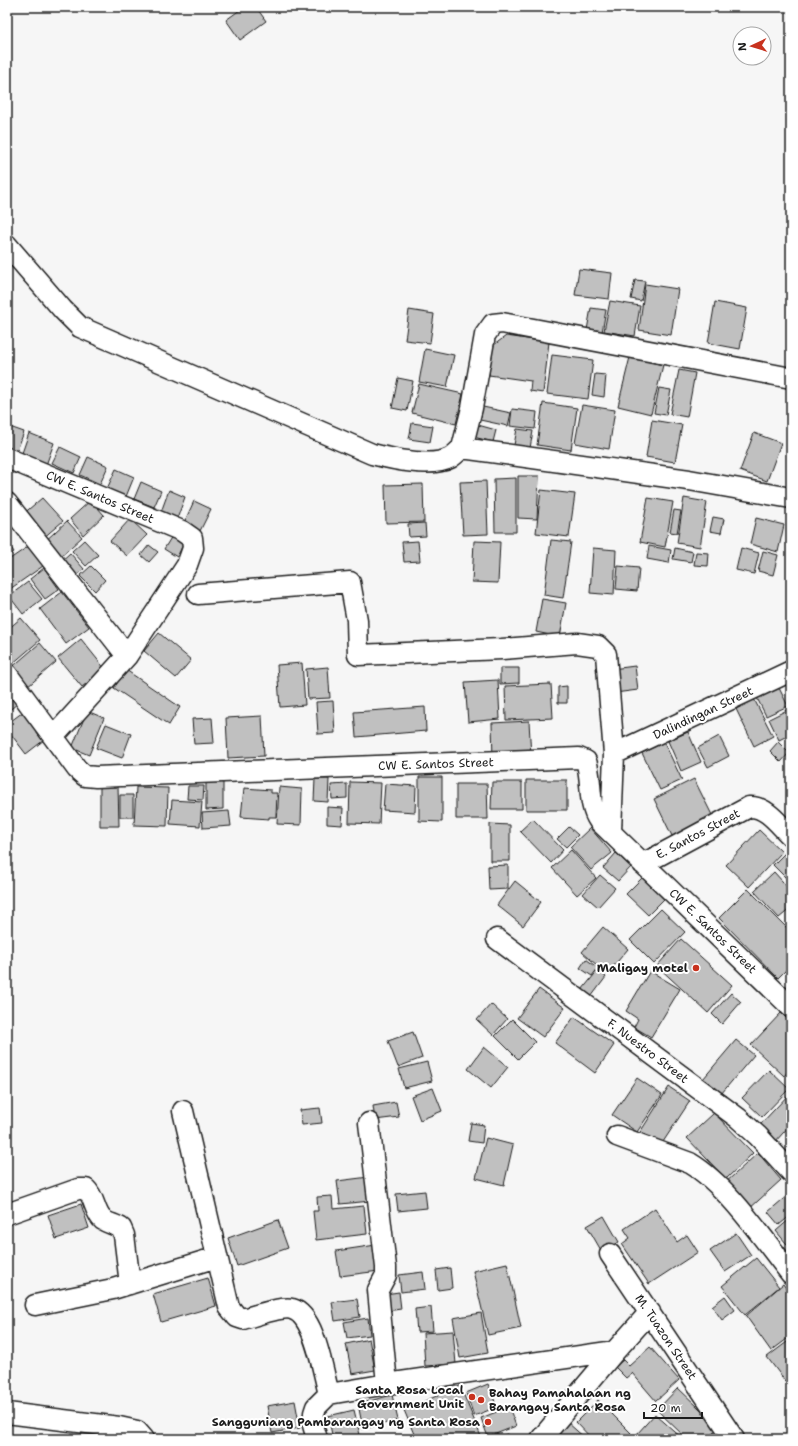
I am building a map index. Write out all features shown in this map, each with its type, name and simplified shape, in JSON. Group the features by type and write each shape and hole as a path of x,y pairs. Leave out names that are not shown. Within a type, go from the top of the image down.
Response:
{"street":[{"path":"7,245 63,310 80,327 372,454 406,460 429,462 449,458 462,448 472,408 485,335 493,324 502,323 791,378"},
{"path":"462,448 689,480 791,498"},
{"name":"CW E. Santos Street","path":"7,458 182,531 192,538 193,548 187,564 128,656"},
{"path":"7,502 128,656 54,736"},
{"path":"198,594 350,582 356,620 358,655 502,649 577,643 598,646 606,654 614,754 611,832"},
{"name":"Dalindingan Street","path":"614,754 791,671"},
{"name":"CW E. Santos Street","path":"7,674 77,769 85,776 96,777 579,758 586,760 589,768 594,814 643,864 791,1007"},
{"name":"E. Santos Street","path":"643,864 749,807 756,806 764,810 791,836"},
{"name":"F. Nuestro Street","path":"497,939 738,1118 758,1136 791,1172"},
{"path":"183,1111 229,1307 237,1317 243,1318 286,1308 299,1312 306,1319 313,1337 329,1394"},
{"path":"369,1123 386,1267 386,1275 378,1290 387,1384"},
{"path":"617,1136 690,1162 701,1169 733,1202 791,1274"},
{"path":"7,1214 78,1189 86,1189 91,1193 99,1214 104,1220 121,1228 124,1235 130,1284"},
{"name":"M. Tuazon Street","path":"610,1254 650,1312 725,1435"},
{"path":"35,1305 130,1284 218,1256"},
{"path":"541,1439 650,1312"},
{"path":"317,1439 313,1426 314,1413 316,1407 329,1394 387,1384 615,1351"},
{"path":"7,1413 119,1427 137,1431 144,1439"}],"building":[{"path":"244,7 256,7 266,21 240,40 226,20"},
{"path":"579,269 612,273 609,299 575,295"},
{"path":"635,280 645,281 641,301 631,299"},
{"path":"645,284 678,289 671,335 639,330"},
{"path":"610,301 640,306 635,336 604,331"},
{"path":"715,302 747,308 740,349 708,343"},
{"path":"591,308 606,310 602,332 587,330"},
{"path":"409,310 434,314 430,343 405,340"},
{"path":"506,336 549,342 543,393 530,391 531,381 489,375 490,348"},
{"path":"425,349 454,355 447,387 419,382"},
{"path":"552,355 593,360 588,399 547,394"},
{"path":"630,357 663,365 651,414 618,406"},
{"path":"679,370 695,373 687,417 670,414"},
{"path":"595,374 606,375 604,397 592,395"},
{"path":"398,378 413,381 407,411 392,408"},
{"path":"419,384 463,394 456,424 412,413"},
{"path":"659,388 671,390 666,415 654,413"},
{"path":"543,403 577,408 571,450 537,445"},
{"path":"582,405 615,410 609,449 575,443"},
{"path":"483,407 511,413 508,426 480,420"},
{"path":"512,409 537,412 535,429 510,426"},
{"path":"652,420 682,425 675,462 646,457"},
{"path":"412,423 433,426 430,442 409,439"},
{"path":"478,425 496,430 493,442 474,437"},
{"path":"7,426 24,432 16,453 7,450"},
{"path":"517,429 533,431 530,448 514,445"},
{"path":"29,433 54,443 46,465 21,456"},
{"path":"754,433 781,443 767,481 740,471"},
{"path":"60,447 81,457 74,473 52,463"},
{"path":"88,457 108,466 100,484 80,475"},
{"path":"116,469 134,477 125,499 106,491"},
{"path":"518,476 539,476 537,519 518,518"},
{"path":"516,478 516,532 495,532 494,479"},
{"path":"486,481 488,534 463,535 460,482"},
{"path":"141,482 161,491 154,507 134,499"},
{"path":"423,484 424,522 386,523 385,485"},
{"path":"169,490 185,497 177,519 161,512"},
{"path":"541,490 575,494 569,537 536,533"},
{"path":"42,498 63,521 42,539 22,515"},
{"path":"648,498 673,502 665,547 640,542"},
{"path":"684,498 707,502 700,547 677,543"},
{"path":"91,500 104,515 83,535 70,519"},
{"path":"194,501 211,509 200,531 184,523"},
{"path":"674,510 681,511 677,533 670,532"},
{"path":"713,517 724,519 721,533 710,531"},
{"path":"756,518 784,525 778,552 750,544"},
{"path":"130,519 147,535 127,556 110,541"},
{"path":"67,521 82,537 58,559 43,543"},
{"path":"425,523 426,536 409,537 408,524"},
{"path":"172,536 184,543 177,557 164,549"},
{"path":"84,540 98,555 86,566 72,551"},
{"path":"551,540 571,542 563,598 544,595"},
{"path":"418,541 420,561 404,562 402,542"},
{"path":"474,541 500,542 498,583 472,582"},
{"path":"7,542 14,552 7,557"},
{"path":"149,545 158,552 149,562 141,555"},
{"path":"29,546 43,566 10,589 7,585 7,561"},
{"path":"649,546 671,550 669,563 647,559"},
{"path":"593,548 616,550 614,595 590,593"},
{"path":"675,548 693,552 691,562 673,559"},
{"path":"741,548 759,553 754,574 736,570"},
{"path":"763,551 778,555 773,575 758,571"},
{"path":"696,552 709,553 708,566 694,565"},
{"path":"70,553 84,569 73,579 59,563"},
{"path":"91,566 105,580 95,591 80,576"},
{"path":"618,566 639,568 637,591 616,589"},
{"path":"44,568 59,589 45,599 30,579"},
{"path":"28,582 42,599 23,614 9,596"},
{"path":"62,592 89,627 66,644 40,609"},
{"path":"542,599 566,603 560,637 536,632"},
{"path":"21,618 40,640 11,665 7,661 7,630"},
{"path":"159,633 191,660 176,678 144,651"},
{"path":"81,639 105,669 82,687 58,658"},
{"path":"40,643 56,662 26,688 10,669"},
{"path":"302,663 305,705 280,707 277,665"},
{"path":"635,666 638,690 615,693 612,669"},
{"path":"328,667 330,698 308,699 306,669"},
{"path":"500,668 519,668 519,683 500,684"},
{"path":"126,670 180,707 169,725 114,688"},
{"path":"498,680 500,719 468,722 465,682"},
{"path":"551,684 553,718 506,720 505,686"},
{"path":"567,686 567,703 558,703 558,687"},
{"path":"779,688 788,706 766,716 757,698"},
{"path":"7,691 17,704 7,712"},
{"path":"754,699 773,736 754,746 736,709"},
{"path":"333,701 335,733 318,734 316,702"},
{"path":"425,707 426,731 356,737 354,712"},
{"path":"789,709 791,713 791,734 779,740 769,719"},
{"path":"87,711 104,718 89,755 72,748"},
{"path":"23,712 44,740 26,754 7,729 7,724"},
{"path":"262,716 264,756 228,758 226,718"},
{"path":"212,718 214,743 194,744 192,719"},
{"path":"529,721 531,757 493,759 492,723"},
{"path":"106,724 131,734 122,758 96,748"},
{"path":"688,732 701,762 681,771 668,741"},
{"path":"719,736 729,756 708,767 698,748"},
{"path":"664,742 682,780 660,790 642,753"},
{"path":"778,742 789,753 781,762 770,751"},
{"path":"419,777 442,777 442,822 419,821"},
{"path":"315,779 329,779 328,802 314,801"},
{"path":"694,779 713,817 673,838 654,799"},
{"path":"526,780 567,780 567,810 526,810"},
{"path":"206,781 223,781 223,809 206,810"},
{"path":"350,782 381,783 379,824 349,823"},
{"path":"492,782 522,782 522,809 491,809"},
{"path":"347,784 347,798 332,799 331,785"},
{"path":"385,784 416,786 415,812 383,810"},
{"path":"456,784 487,784 488,819 456,819"},
{"path":"100,786 118,786 119,826 100,826"},
{"path":"188,786 204,786 203,800 187,799"},
{"path":"136,787 168,788 167,826 134,825"},
{"path":"279,787 302,789 301,825 277,824"},
{"path":"244,788 271,790 271,793 277,793 276,817 269,817 269,819 241,817"},
{"path":"120,795 133,795 133,817 120,817"},
{"path":"172,800 202,802 200,826 170,824"},
{"path":"327,807 343,808 342,825 327,824"},
{"path":"229,811 231,826 203,828 202,813"},
{"path":"533,819 563,850 551,863 520,831"},
{"path":"490,824 510,825 510,861 490,861"},
{"path":"569,827 578,835 566,847 557,839"},
{"path":"590,828 612,853 591,870 570,847"},
{"path":"759,830 782,852 749,887 726,865"},
{"path":"571,850 596,878 577,895 552,868"},
{"path":"788,850 791,853 791,883 773,865"},
{"path":"616,853 631,867 618,881 603,868"},
{"path":"508,865 508,889 489,890 488,866"},
{"path":"774,872 791,891 791,908 779,918 754,891"},
{"path":"600,875 615,888 598,907 583,894"},
{"path":"643,877 664,899 648,915 626,894"},
{"path":"515,881 541,902 523,926 497,905"},
{"path":"748,889 791,932 791,965 778,978 719,918"},
{"path":"661,909 685,932 654,964 630,940"},
{"path":"603,927 628,949 607,974 582,952"},
{"path":"681,939 732,985 708,1013 657,966"},
{"path":"586,959 598,968 592,976 580,968"},
{"path":"598,970 606,977 591,997 582,990"},
{"path":"650,971 680,989 651,1037 634,1027 638,1019 626,1011"},
{"path":"539,989 565,1008 543,1037 517,1018"},
{"path":"731,993 741,1002 722,1024 712,1014"},
{"path":"491,1004 507,1019 493,1035 477,1020"},
{"path":"781,1013 791,1023 791,1068 784,1076 751,1045"},
{"path":"574,1017 614,1045 595,1073 555,1043"},
{"path":"512,1019 535,1042 518,1059 495,1036"},
{"path":"413,1032 422,1058 398,1067 388,1041"},
{"path":"736,1040 754,1055 721,1094 703,1079"},
{"path":"484,1047 508,1067 491,1088 468,1069"},
{"path":"427,1062 432,1081 404,1088 399,1069"},
{"path":"769,1070 789,1089 762,1117 742,1098"},
{"path":"637,1078 662,1095 637,1132 612,1115"},
{"path":"669,1087 690,1101 661,1145 637,1137"},
{"path":"433,1088 442,1111 420,1120 411,1096"},
{"path":"791,1092 791,1124 775,1142 758,1127"},
{"path":"396,1102 399,1117 375,1120 373,1106"},
{"path":"320,1108 322,1123 302,1125 300,1110"},
{"path":"714,1113 753,1153 726,1179 687,1138"},
{"path":"471,1123 484,1125 482,1143 468,1141"},
{"path":"486,1138 513,1145 504,1185 476,1178"},
{"path":"758,1153 781,1180 748,1210 724,1184"},
{"path":"369,1177 371,1201 340,1204 337,1181"},
{"path":"425,1191 427,1208 398,1211 396,1194"},
{"path":"789,1194 791,1196 791,1215 779,1225 768,1212"},
{"path":"332,1196 333,1209 364,1206 367,1234 316,1240 313,1211 318,1211 317,1197"},
{"path":"81,1204 89,1228 56,1239 48,1215"},
{"path":"655,1208 677,1242 687,1235 698,1252 649,1284 622,1244 630,1238 624,1229"},
{"path":"604,1216 619,1242 602,1252 587,1226"},
{"path":"791,1218 791,1249 776,1231"},
{"path":"278,1220 288,1248 237,1266 228,1238"},
{"path":"736,1233 751,1255 725,1272 710,1251"},
{"path":"376,1245 379,1271 340,1276 336,1251"},
{"path":"756,1258 779,1287 745,1315 722,1286"},
{"path":"507,1263 521,1328 488,1335 473,1271"},
{"path":"450,1268 452,1288 438,1290 436,1270"},
{"path":"423,1272 425,1289 401,1292 399,1275"},
{"path":"208,1278 216,1306 161,1322 153,1294"},
{"path":"783,1284 791,1295 791,1336 771,1351 746,1316"},
{"path":"399,1292 401,1309 387,1311 385,1294"},
{"path":"725,1296 735,1310 722,1320 712,1306"},
{"path":"357,1299 360,1317 335,1321 332,1302"},
{"path":"431,1307 433,1331 417,1332 415,1309"},
{"path":"481,1313 488,1353 460,1358 453,1318"},
{"path":"368,1318 370,1335 347,1338 344,1322"},
{"path":"453,1331 456,1364 425,1366 423,1333"},
{"path":"369,1339 375,1370 352,1374 346,1344"},
{"path":"791,1339 791,1377 785,1381 767,1357"},
{"path":"650,1347 679,1380 656,1401 632,1373 626,1378 615,1367 623,1360 629,1366"},
{"name":"Bahay Pamahalaan ng Barangay Santa Rosa","path":"488,1384 497,1407 474,1416 466,1393"},
{"path":"460,1386 482,1439 416,1439 404,1410"},
{"path":"678,1388 719,1427 707,1439 687,1439 657,1410"},
{"path":"392,1395 398,1420 363,1429 358,1404"},
{"path":"598,1400 631,1433 625,1439 592,1439 576,1422"},
{"path":"295,1401 300,1428 272,1433 267,1406"},
{"path":"509,1407 516,1426 488,1437 481,1418"},
{"path":"354,1410 361,1439 333,1439 328,1416"},
{"path":"655,1414 683,1439 643,1439 637,1434"},
{"path":"567,1422 586,1439 552,1439"},
{"path":"507,1434 509,1439 495,1439"}],"place":[{"name":"Maligay motel","path":"696,968"},
{"name":"Santa Rosa Local Government Unit","path":"472,1397"},
{"name":"Bahay Pamahalaan ng Barangay Santa Rosa","path":"481,1400"},
{"name":"Sangguniang Pambarangay ng Santa Rosa","path":"488,1422"}]}
